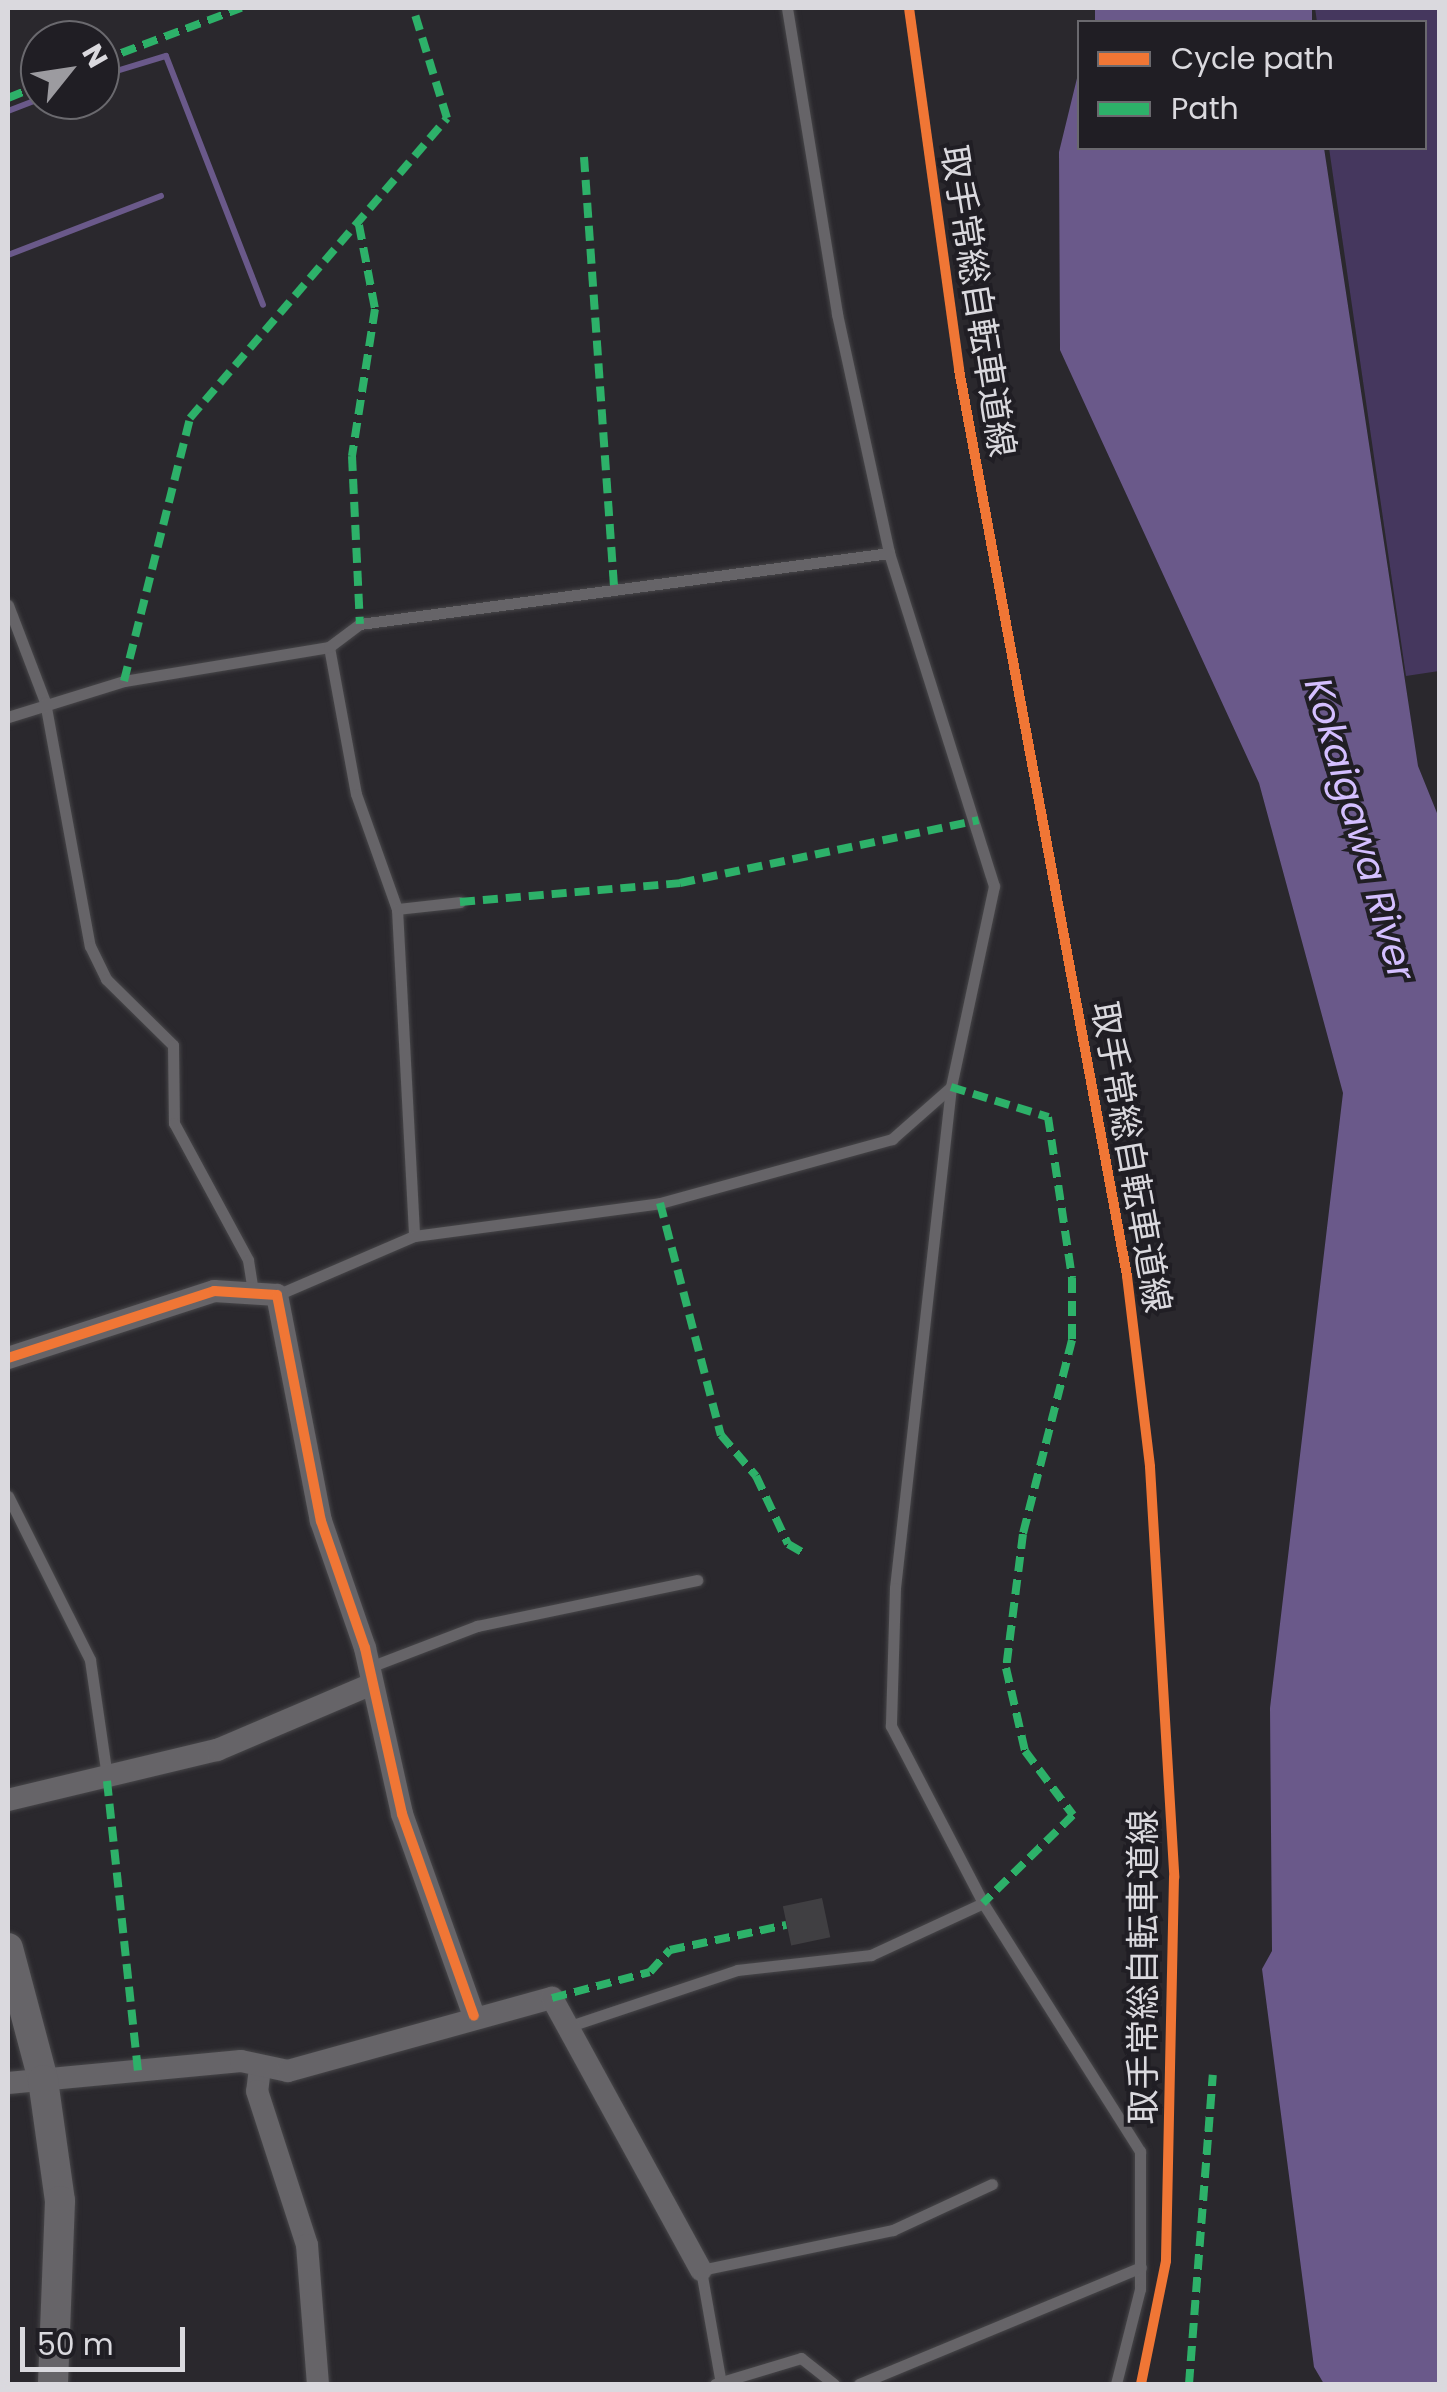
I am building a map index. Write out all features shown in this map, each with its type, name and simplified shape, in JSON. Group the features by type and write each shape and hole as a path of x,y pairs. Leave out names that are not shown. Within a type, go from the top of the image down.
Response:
{"street":[{"path":"8,1358 154,1305 253,1290 277,1295 321,1521 371,1675 402,1814 474,2016"},
{"path":"8,1800 107,1780 217,1750 371,1675"},
{"path":"8,1948 44,2080 60,2200 53,2384"},
{"path":"8,2083 241,2061 288,2071 474,2016 552,1998 573,2024 701,2270"},
{"path":"260,2068 256,2091 307,2246 318,2384"}],"lane":[{"path":"787,8 837,314 889,554 994,886 951,1087 895,1588 891,1726 984,1903 1140,2151 1141,2267 1116,2384"},
{"path":"8,717 46,702 329,647 360,624 478,603 889,554"},
{"path":"8,605 46,702 90,946 106,979 172,1045 174,1123 248,1260 253,1290"},
{"path":"329,647 356,794 397,909 414,1236"},
{"path":"397,909 460,902"},
{"path":"277,1295 414,1236 684,1198 892,1139 951,1087"},
{"path":"8,1496 90,1660 107,1780"},
{"path":"371,1675 478,1626 697,1580"},
{"path":"573,2024 737,1970 871,1955 984,1903"},
{"path":"834,2384 801,2358 717,2381 701,2270 893,2230 992,2184"},
{"path":"859,2384 1141,2267"}],"shaded area":[{"path":"1315,8 1439,8 1439,671 1406,676 1329,150 1427,150 1427,20 1317,20"}],"water":[{"path":"1095,8 1312,8 1312,20 1095,20"},
{"name":"Kokaigawa River","path":"1077,78 1077,150 1324,150 1418,766 1439,818 1439,2384 1324,2384 1314,2367 1262,1969 1272,1951 1270,1708 1343,1093 1259,783 1060,350 1059,152"}],"building":[{"path":"822,1898 830,1937 791,1945 783,1906"}],"waterway":[{"path":"120,70 166,56 263,305"},
{"path":"8,111 20,106"},
{"path":"8,255 161,196"}],"marked path":[{"path":"120,53 241,8"},
{"path":"124,681 190,418 447,118 413,8"},
{"path":"8,98 20,93"},
{"path":"584,157 614,587"},
{"path":"359,225 375,309 352,456 360,624"},
{"path":"460,902 680,883 978,820"},
{"path":"951,1087 1048,1117 1072,1278 1072,1340 1023,1534 1006,1668 1025,1751 1073,1815 983,1903"},
{"path":"660,1203 721,1435 756,1476 788,1544 805,1554"},
{"path":"107,1781 138,2070"},
{"path":"552,1998 650,1972 670,1950 786,1925"},
{"path":"1189,2384 1213,2075"}],"cycle path":[{"name":"取手常総自転車道線","path":"909,8 959,370 1127,1276 1150,1467 1174,1877 1166,2261 1141,2384"},
{"path":"8,1358 214,1291 277,1295 321,1521 365,1648 402,1814 474,2016"}]}
